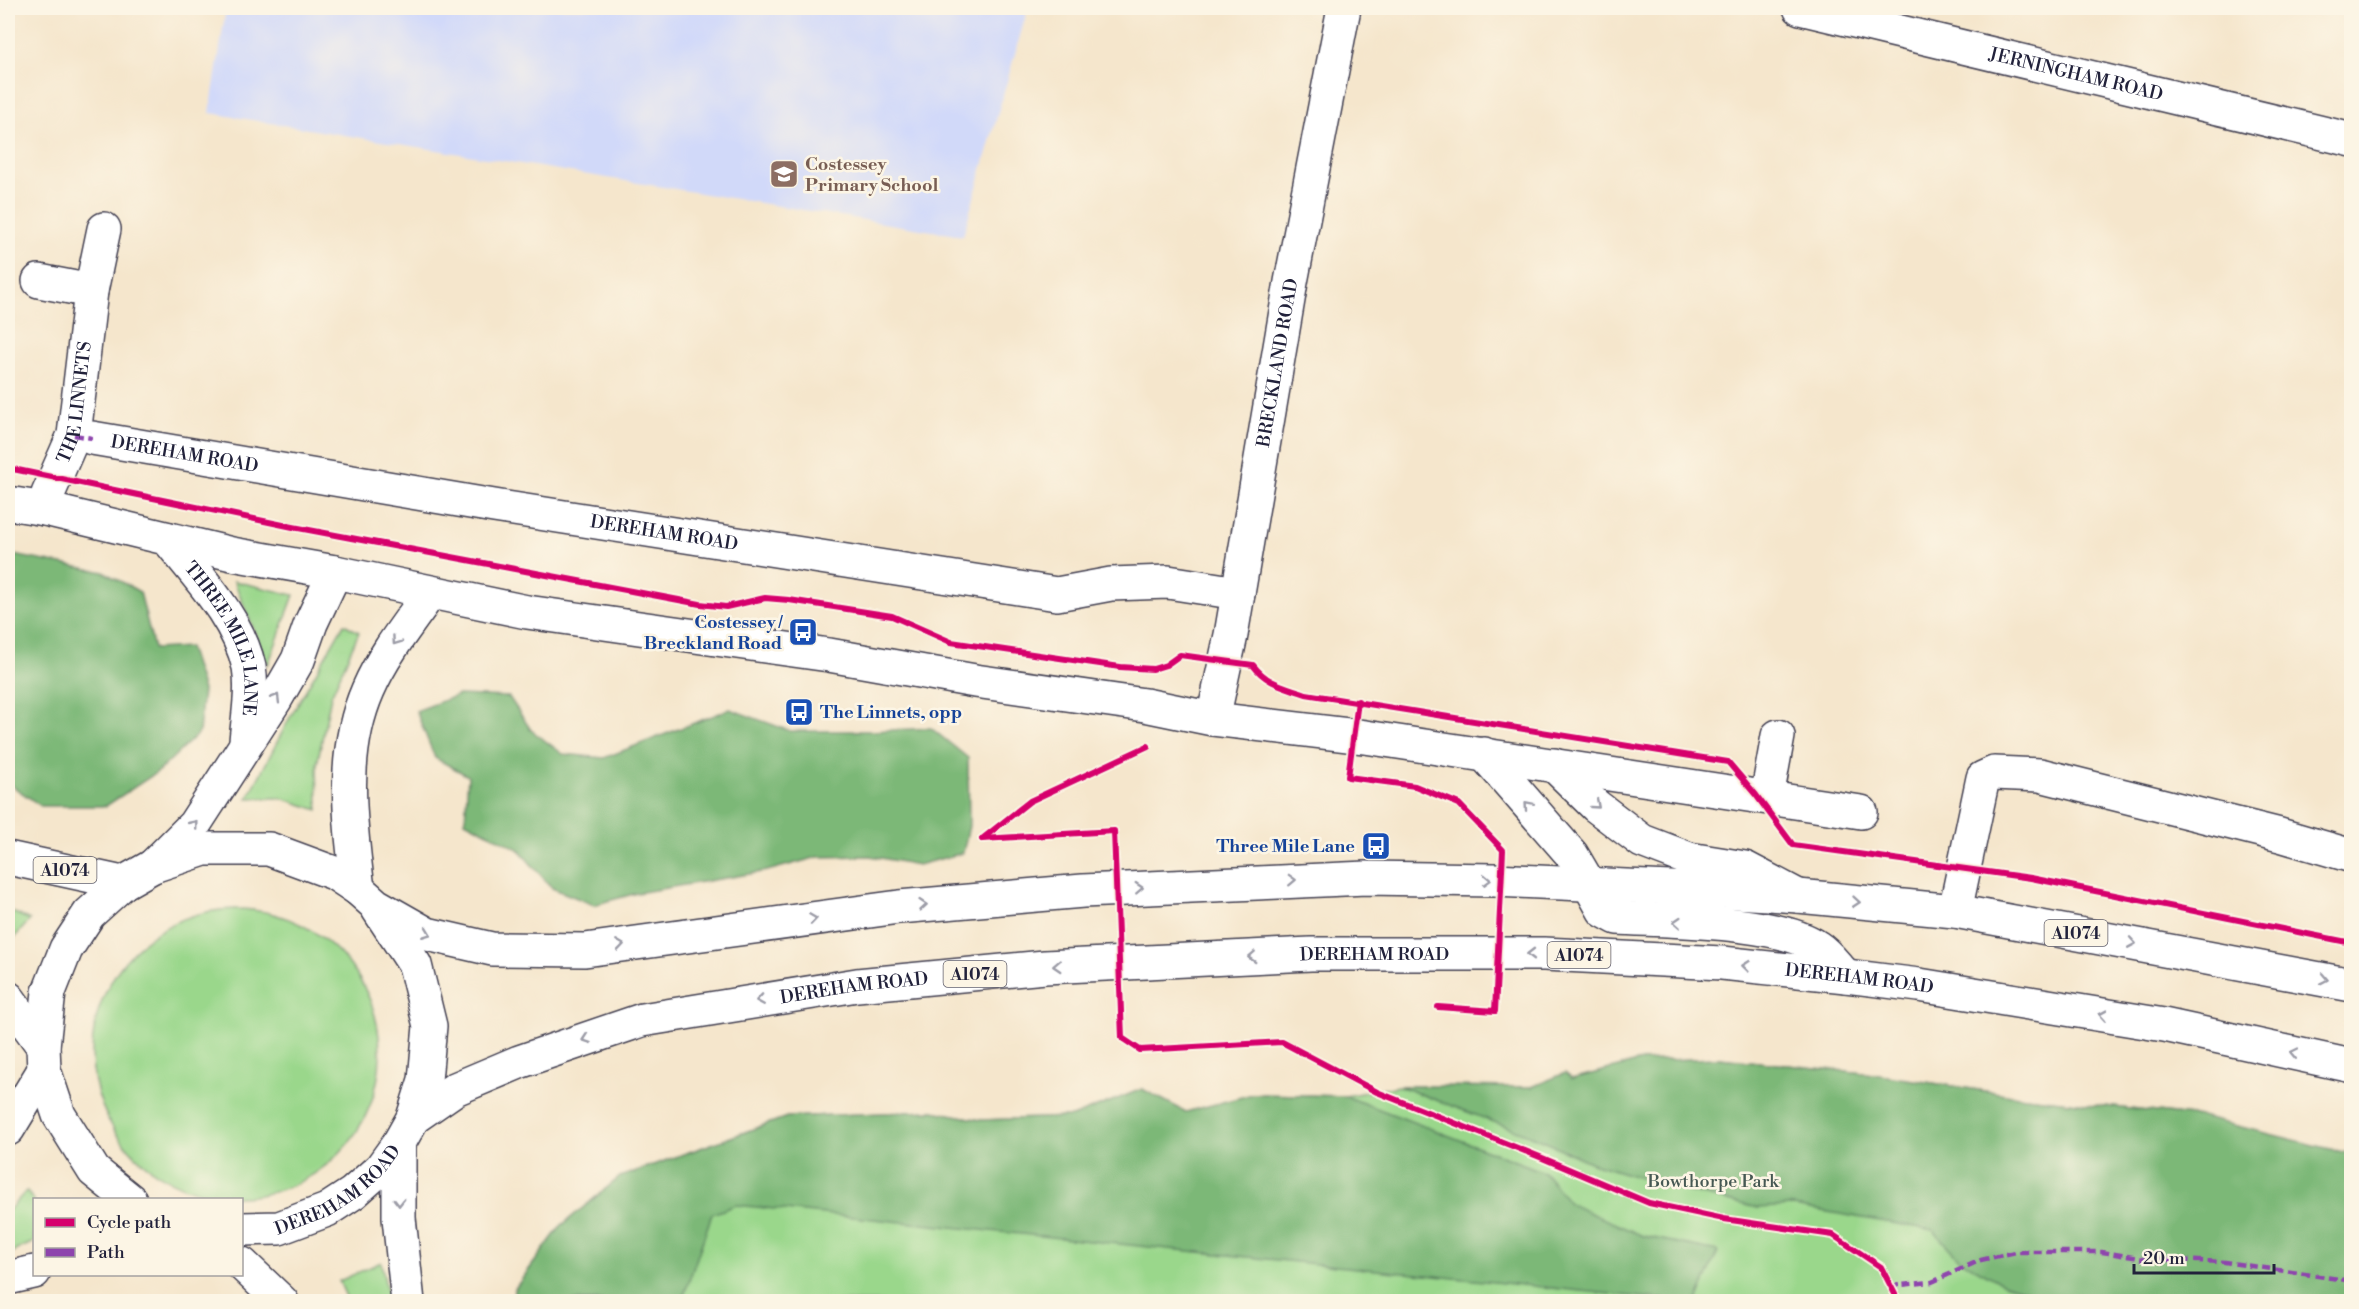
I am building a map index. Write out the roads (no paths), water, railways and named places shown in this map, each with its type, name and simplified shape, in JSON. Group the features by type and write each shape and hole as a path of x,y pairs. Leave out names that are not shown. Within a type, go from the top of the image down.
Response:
{"main road":[{"name":"BRECKLAND ROAD","path":"1213,720 1238,593 1291,282 1344,8"},
{"name":"JERNINGHAM ROAD","path":"1800,8 2352,140"},
{"name":"THE LINNETS","path":"45,509 48,494 74,435 91,291 104,229"},
{"path":"39,282 91,291"},
{"name":"DEREHAM ROAD","path":"92,438 506,507 1057,594 1111,584 1168,582 1238,593"},
{"name":"THREE MILE LANE","path":"8,503 45,509 232,554 335,572"},
{"name":"THREE MILE LANE","path":"168,539 234,626 249,667 250,699 245,747"},
{"name":"DEREHAM ROAD","path":"153,866 194,825 245,747 298,660 311,623 335,572"},
{"path":"335,572 526,612 829,655 975,681 1145,705 1213,720 1278,726 1484,754 1861,812"},
{"name":"DEREHAM ROAD","path":"243,1229 279,1227 327,1210 353,1193 381,1168 406,1131 425,1080 429,1026 415,965 367,897 348,786 356,726 368,690 387,654 430,593"},
{"path":"1767,796 1778,736"},
{"path":"1484,754 1572,855 1589,884"},
{"name":"DEREHAM ROAD","path":"1554,765 1596,806 1642,841 1689,859 1745,868 1798,896"},
{"path":"1955,911 1983,778 1994,773 2040,775 2280,835 2352,856"},
{"name":"DEREHAM ROAD","path":"44,1058 49,992 66,949 89,914 123,883 153,866 204,849 269,849 334,873 367,897 427,934 492,949 585,950 899,907 1083,891 1366,878 1589,884 1798,896 1955,911 2352,985"},
{"name":"A1074","path":"8,858 123,883"},
{"name":"A1074","path":"1589,884 1604,911 1617,918 1754,927 1788,935 1817,947 1846,976"},
{"name":"DEREHAM ROAD","path":"406,1131 455,1089 519,1062 642,1020 857,985 1045,967 1322,954 1544,954 1722,963 1846,976 1919,985 2153,1023 2352,1066"},
{"name":"DEREHAM ROAD","path":"8,998 44,1058 58,1116 94,1171 128,1198"},
{"path":"8,1129 44,1058"},
{"path":"406,1131 399,1218 408,1302"},
{"path":"243,1265 282,1302"},
{"path":"8,1278 33,1272"}],"place":[{"name":"Costessey Primary School","path":"784,174"},
{"name":"Costessey / Breckland Road","path":"803,632"},
{"name":"The Linnets, opp","path":"799,712"},
{"name":"Three Mile Lane","path":"1376,846"}],"park label":[{"name":"Bowthorpe Park","path":"1713,1181"}]}
